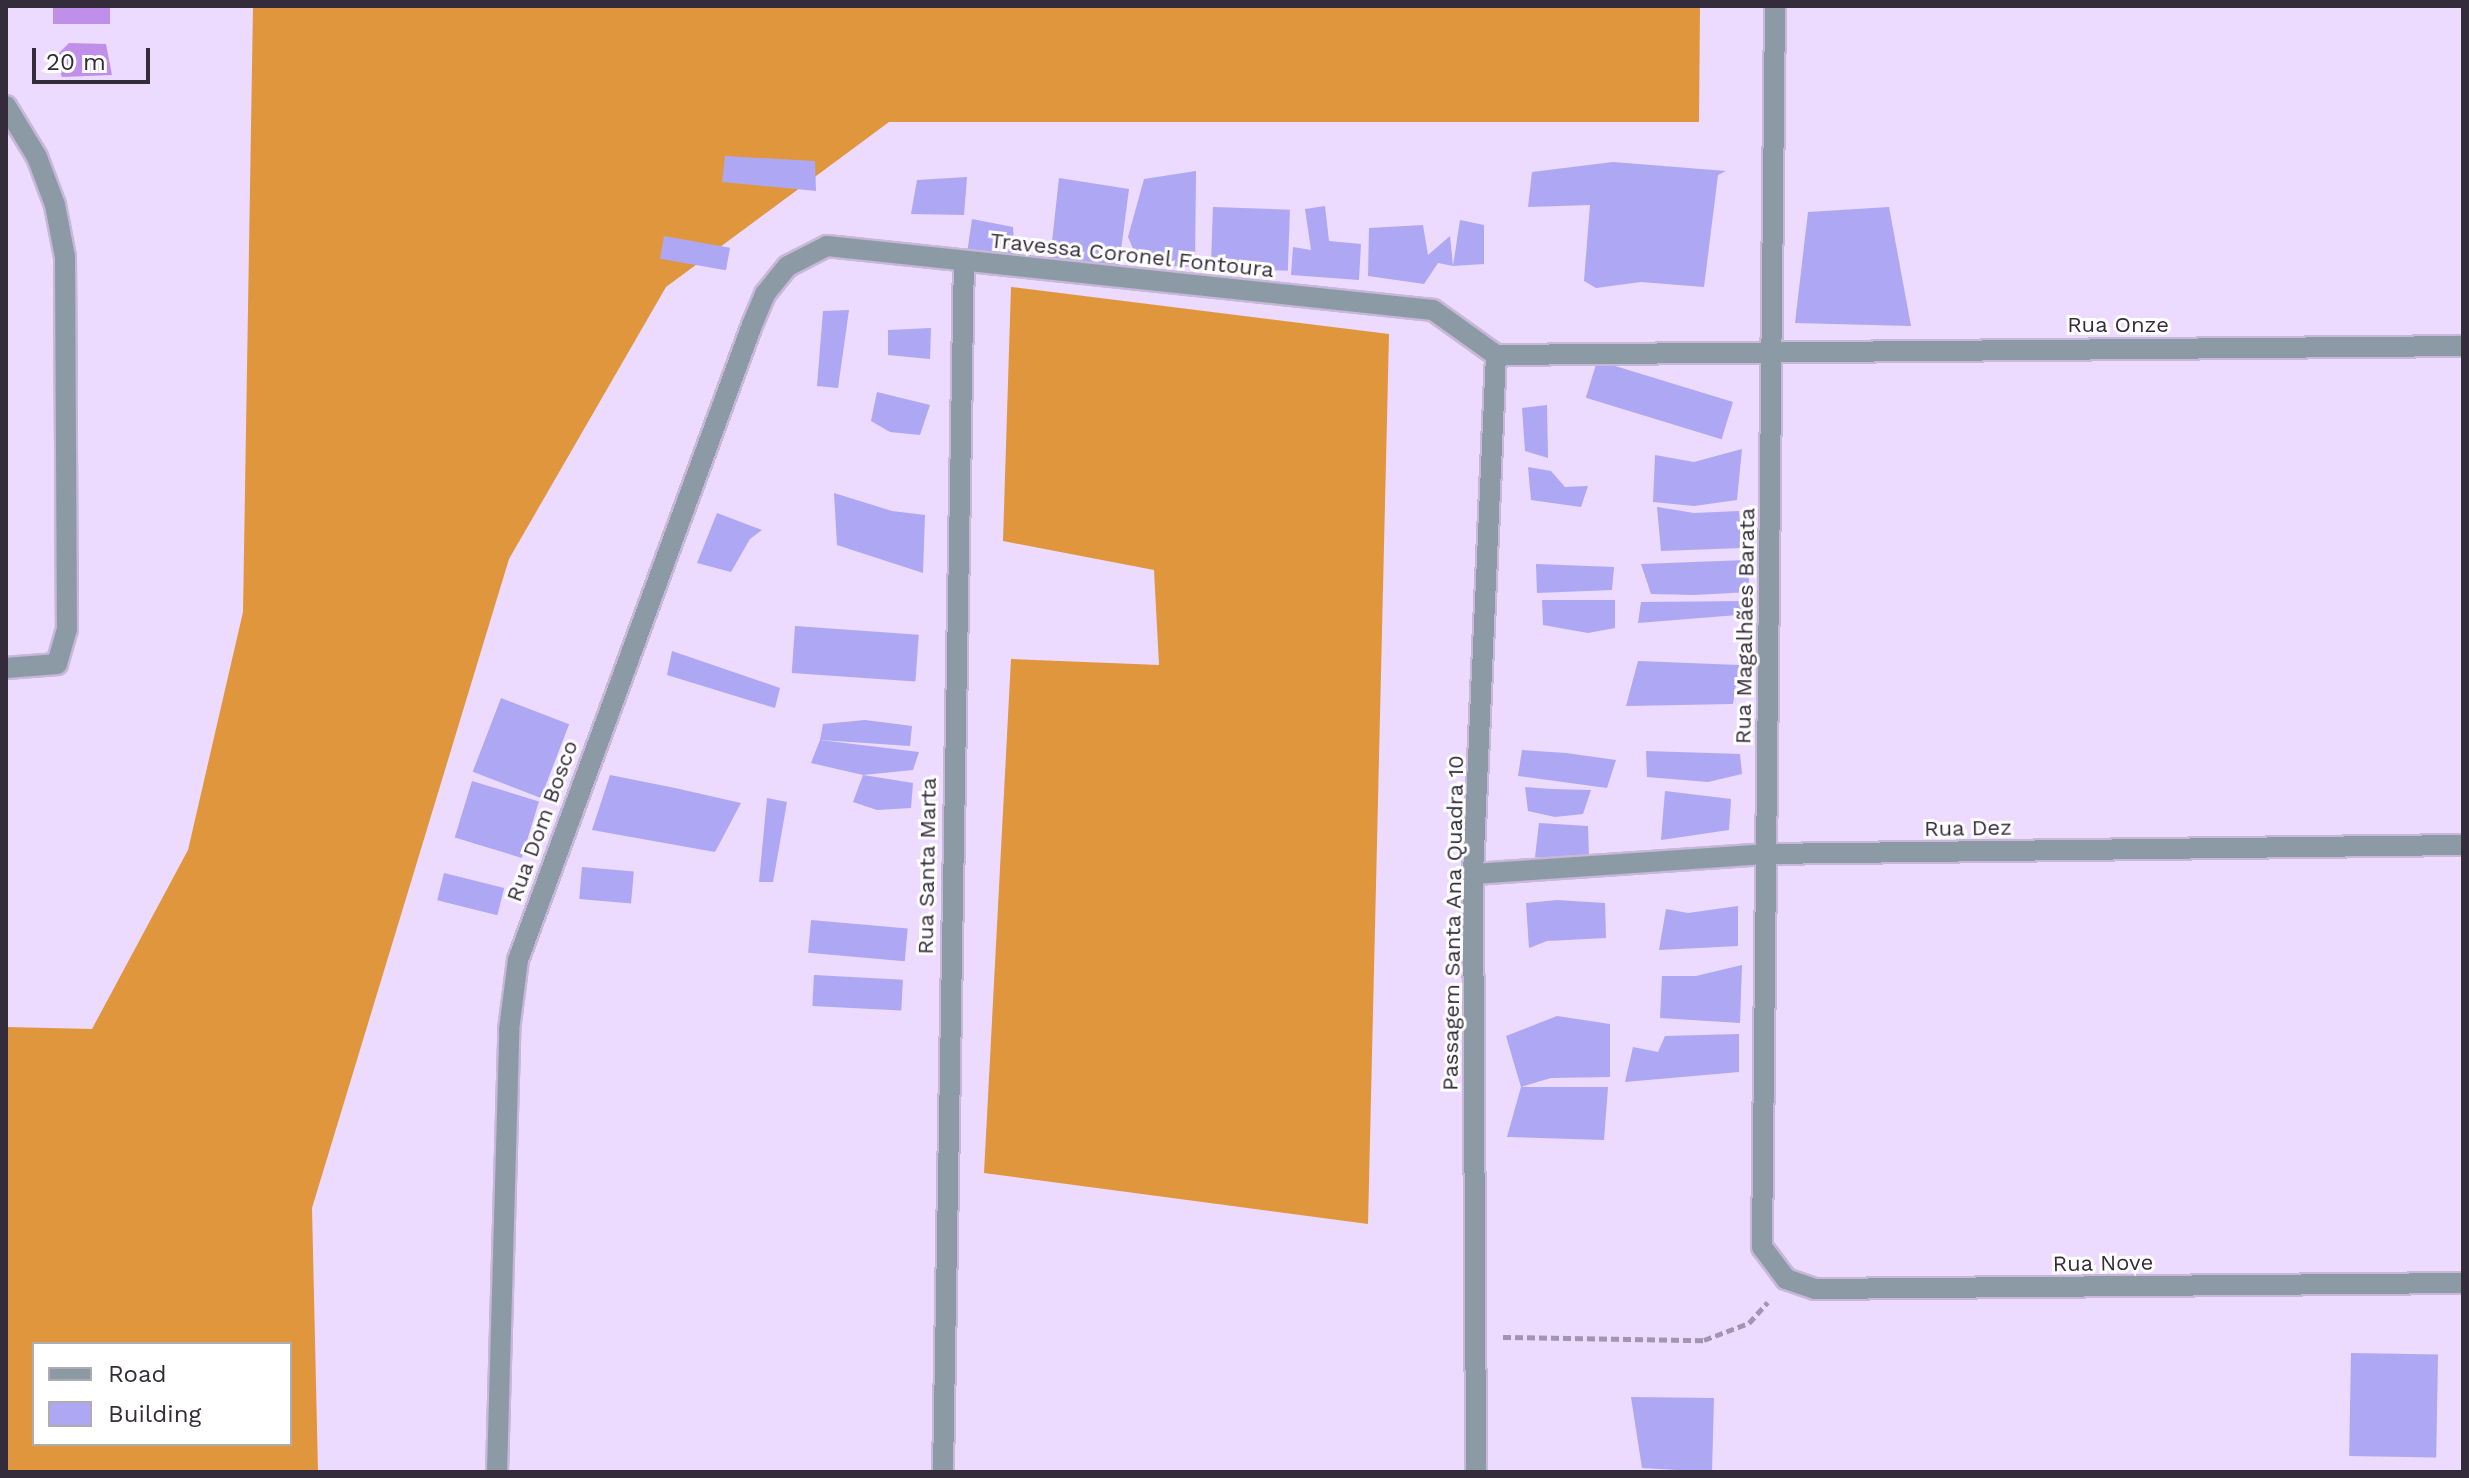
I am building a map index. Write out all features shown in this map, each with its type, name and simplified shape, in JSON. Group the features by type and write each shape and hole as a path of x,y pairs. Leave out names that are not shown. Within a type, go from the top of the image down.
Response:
{"street":[{"name":"Rua Magalhães Barata","path":"1775,6 1774,352 1762,1247 1786,1279"},
{"path":"6,106 37,157 55,205 65,257 67,614 65,651 57,664 6,668"},
{"name":"Travessa Coronel Fontoura","path":"827,246 1433,310 1496,355"},
{"name":"Rua Dom Bosco","path":"497,1472 509,1030 518,960 765,294 788,266 827,246"},
{"name":"Rua Santa Marta","path":"943,1472 964,261"},
{"name":"Rua Onze","path":"1496,355 2463,346"},
{"name":"Passagem Santa Ana Quadra 10","path":"1476,1472 1478,1337 1473,874 1496,355"},
{"name":"Rua Dez","path":"1473,874 1765,854 2463,845"},
{"name":"Rua Nove","path":"1786,1279 1815,1289 2463,1283"}],"path":[{"path":"1478,1337 1704,1340 1749,1323 1786,1279"}],"shaded area":[{"path":"53,6 110,6 110,24 53,24"},
{"path":"253,6 1700,6 1699,122 889,122 666,287 509,559 312,1208 318,1472 6,1472 6,1027 92,1029 188,850 243,612"},
{"path":"69,43 106,44 112,75 62,77 55,57"},
{"path":"1011,287 1389,334 1368,1224 984,1173 1011,659 1159,665 1154,570 1003,541"}],"building":[{"path":"725,156 815,161 816,191 722,182"},
{"path":"1613,162 1726,171 1718,175 1704,287 1641,282 1596,288 1584,281 1590,205 1528,207 1532,172"},
{"path":"1196,171 1195,267 1140,265 1128,237 1144,179"},
{"path":"967,177 964,215 911,214 917,180"},
{"path":"1059,178 1129,189 1119,265 1049,269"},
{"path":"1325,206 1329,241 1361,244 1359,280 1291,275 1293,247 1311,250 1305,209"},
{"path":"1213,207 1290,210 1288,271 1211,268"},
{"path":"1889,207 1911,326 1795,323 1808,212"},
{"path":"972,219 1013,227 1015,265 966,261"},
{"path":"1460,220 1484,225 1484,264 1453,266"},
{"path":"1423,225 1428,255 1450,236 1453,266 1438,263 1424,284 1368,276 1369,228"},
{"path":"664,236 730,248 726,270 660,259"},
{"path":"849,310 838,388 817,386 823,311"},
{"path":"931,328 930,359 888,355 888,330"},
{"path":"1597,360 1733,402 1722,439 1586,398"},
{"path":"877,392 930,405 920,435 890,432 871,421"},
{"path":"1547,405 1548,458 1525,451 1522,408"},
{"path":"1742,449 1737,500 1694,506 1653,502 1655,455 1694,462"},
{"path":"1528,467 1551,471 1565,487 1588,486 1581,507 1531,500"},
{"path":"834,493 892,511 925,515 923,573 837,545"},
{"path":"1657,507 1694,513 1739,511 1742,548 1661,551"},
{"path":"717,513 762,530 750,539 731,572 697,563"},
{"path":"1747,560 1750,592 1694,595 1651,594 1641,564"},
{"path":"1536,564 1614,567 1612,590 1537,593"},
{"path":"1542,600 1615,600 1615,628 1588,633 1543,625"},
{"path":"1747,601 1750,614 1638,623 1641,602"},
{"path":"795,626 919,635 915,682 792,673"},
{"path":"672,651 780,688 775,708 667,675"},
{"path":"1638,661 1739,665 1733,704 1626,706"},
{"path":"501,698 569,724 541,798 473,772"},
{"path":"865,720 912,726 910,746 820,740 823,724"},
{"path":"820,740 919,752 913,770 863,775 811,763"},
{"path":"1522,750 1616,760 1607,788 1518,776"},
{"path":"1646,751 1740,754 1742,774 1708,782 1647,777"},
{"path":"610,775 741,803 715,852 592,830"},
{"path":"863,775 913,783 911,808 877,810 853,802"},
{"path":"472,781 539,801 522,858 455,837"},
{"path":"1525,787 1591,790 1583,814 1555,817 1528,811"},
{"path":"1665,791 1731,799 1729,830 1661,840"},
{"path":"767,798 787,802 773,882 759,882"},
{"path":"1539,823 1588,826 1589,857 1535,857"},
{"path":"582,867 634,872 631,903 579,899"},
{"path":"444,873 504,888 497,915 437,900"},
{"path":"1557,900 1605,903 1606,938 1547,941 1529,948 1526,903"},
{"path":"1738,906 1738,946 1659,950 1666,909 1688,913"},
{"path":"811,920 908,928 905,961 808,953"},
{"path":"1742,965 1740,1023 1660,1018 1662,976 1696,976"},
{"path":"814,975 903,980 901,1011 812,1006"},
{"path":"1557,1016 1610,1024 1610,1077 1551,1078 1521,1087 1506,1036"},
{"path":"1739,1034 1739,1072 1625,1082 1633,1047 1658,1052 1665,1036"},
{"path":"1521,1087 1608,1087 1604,1140 1507,1137"},
{"path":"2351,1353 2438,1355 2436,1458 2349,1456"},
{"path":"1631,1397 1714,1398 1712,1472 1642,1468"}]}
